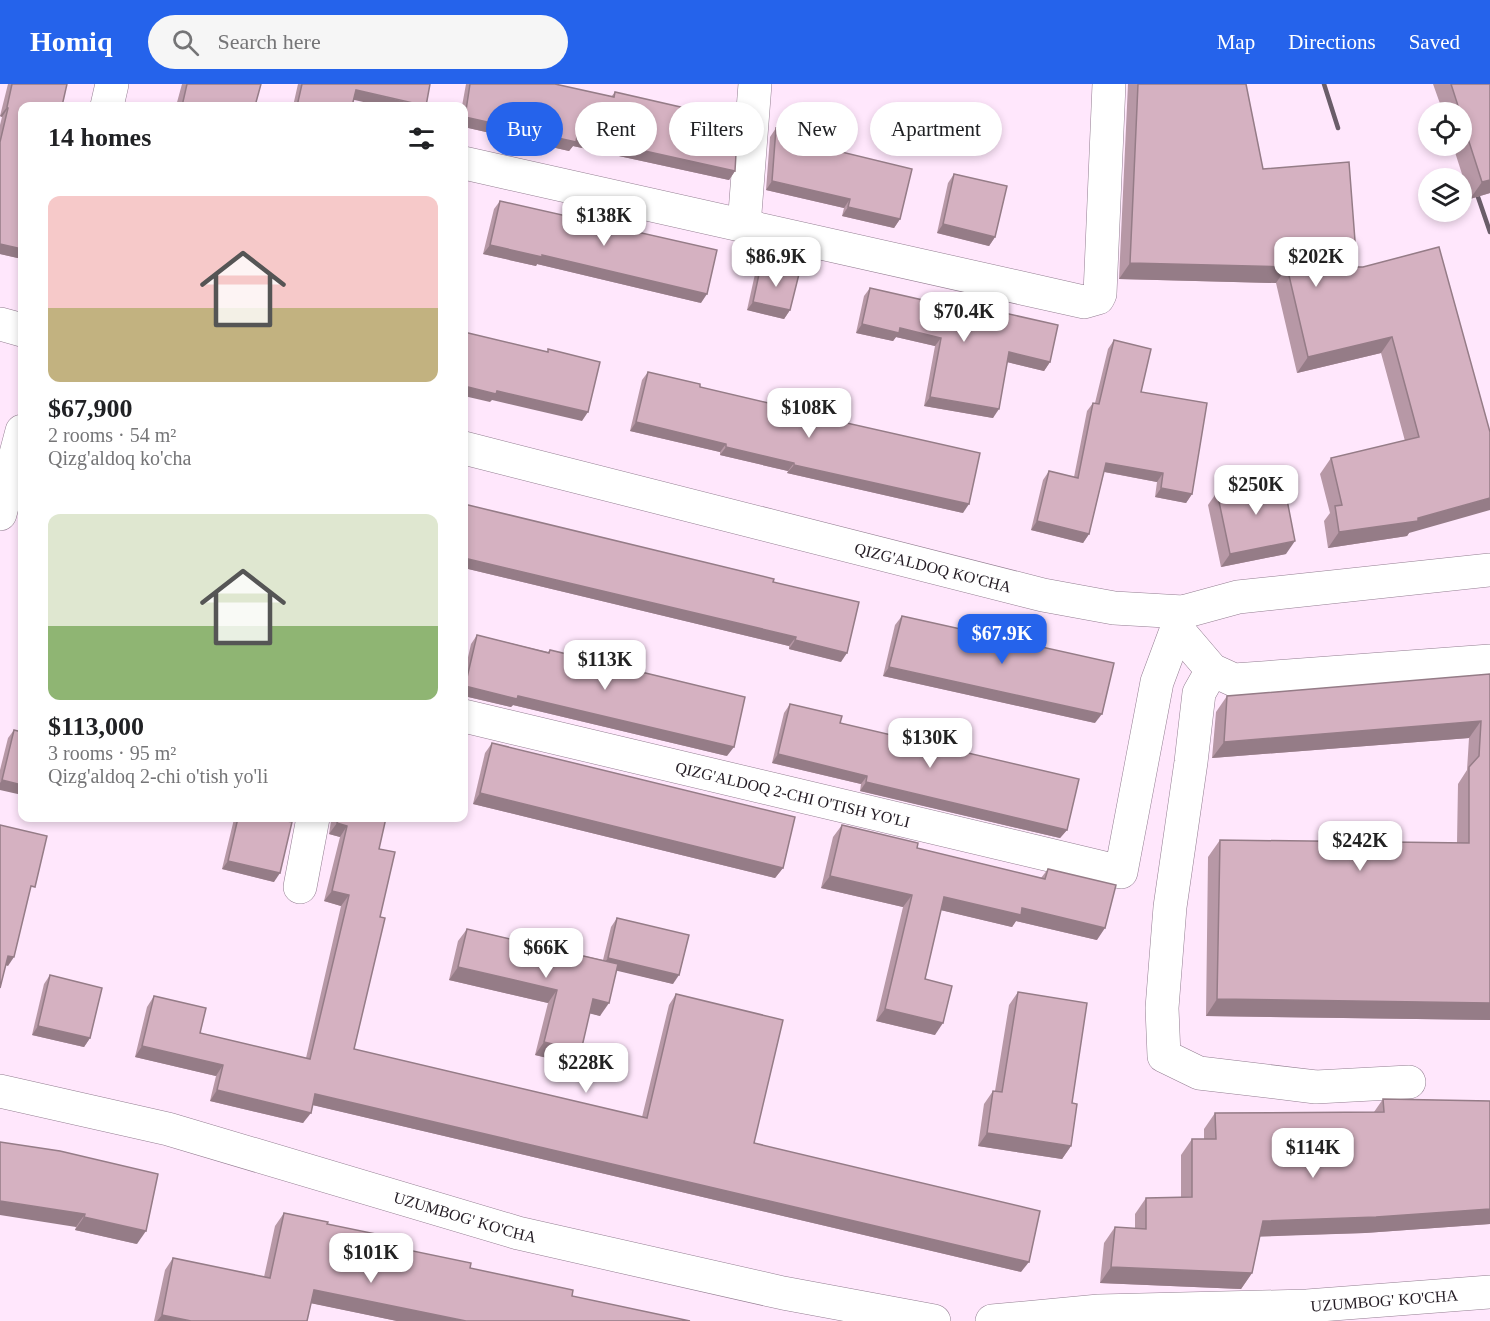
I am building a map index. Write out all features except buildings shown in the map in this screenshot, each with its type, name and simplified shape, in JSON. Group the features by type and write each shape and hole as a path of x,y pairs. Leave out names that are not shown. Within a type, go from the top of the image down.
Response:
{"street":[{"path":"108,102 112,84"},
{"path":"744,226 755,84"},
{"path":"468,164 1084,302 1098,298 1100,294 1109,84"},
{"path":"0,324 18,329"},
{"path":"0,514 18,446"},
{"name":"QIZG'ALDOQ KO'CHA","path":"468,449 1042,595 1180,621 1238,597 1488,569"},
{"path":"1180,621 1212,670 1234,680 1490,661"},
{"name":"QIZG'ALDOQ 2-CHI O'TISH YO'LI","path":"468,717 1121,872 1157,682 1180,621"},
{"path":"1212,670 1199,693 1170,907 1162,1008 1164,1056 1199,1073 1316,1086 1409,1082"},
{"path":"300,887 312,822"},
{"name":"UZUMBOG' KO'CHA","path":"0,1091 168,1129 518,1233 783,1293 934,1321"},
{"name":"UZUMBOG' KO'CHA","path":"992,1321 1099,1311 1307,1306 1490,1292"}],"railway":[{"path":"1324,84 1338,128"},
{"path":"1478,197 1490,232"}]}
